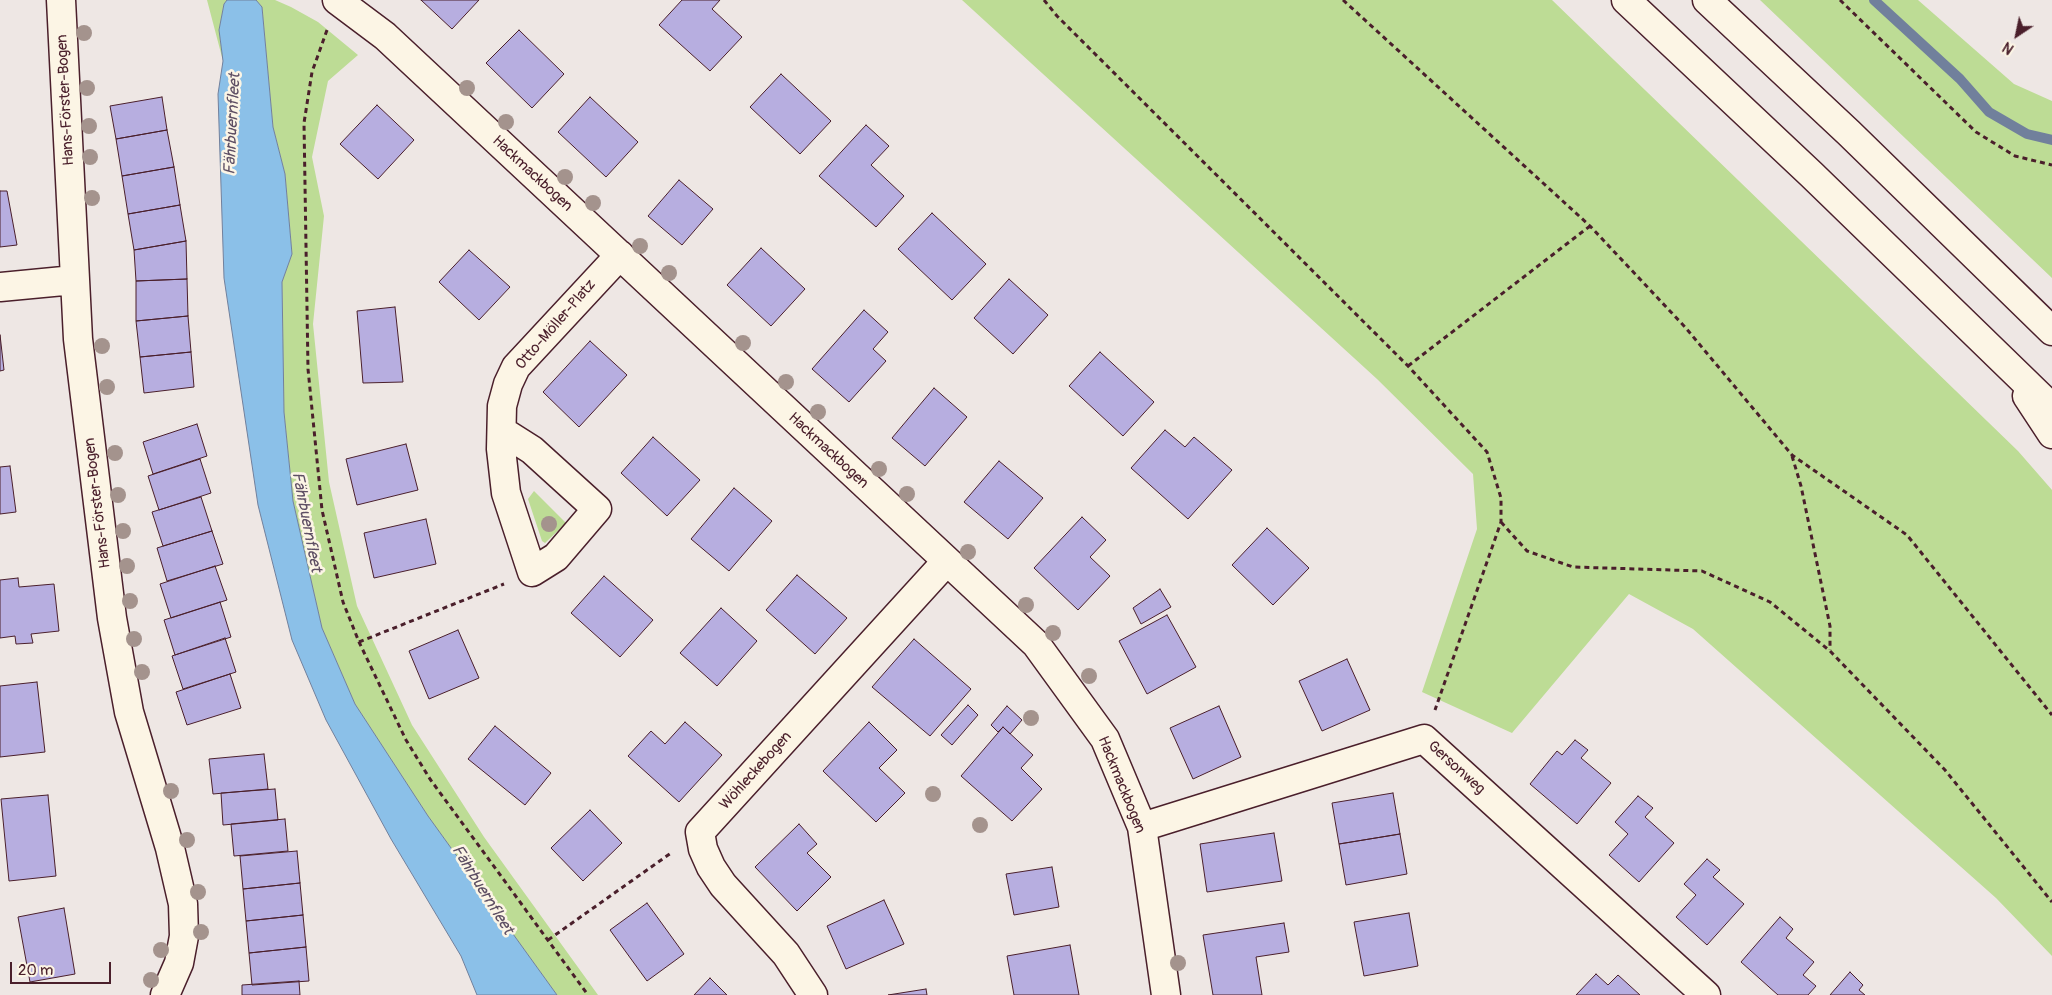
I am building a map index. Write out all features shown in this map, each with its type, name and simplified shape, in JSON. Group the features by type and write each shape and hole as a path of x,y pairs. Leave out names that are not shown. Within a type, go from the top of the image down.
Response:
{"main road":[{"name":"Hans-Förster-Bogen","path":"61,0 78,339 112,618 129,712 170,848 183,904 184,936 179,963 165,995"},
{"path":"1626,0 1812,175 2052,408"},
{"path":"1707,0 1849,133 2052,331"},
{"name":"Hackmackbogen","path":"340,2 385,36 946,562 1036,644 1105,739 1142,827 1166,995"},
{"name":"Otto-Möller-Platz","path":"532,572 506,494 501,449 502,406 508,384 516,367 620,255"},
{"path":"0,287 74,280"},
{"path":"2006,363 2052,434"},
{"path":"502,431 532,450 597,509 556,557 532,572"},
{"name":"Wöhleckebogen","path":"700,832 946,562"},
{"name":"Gersonweg","path":"1142,827 1424,739 1706,995"},
{"path":"700,832 703,850 723,885 786,954 813,995"}],"path":[{"path":"1044,0 1078,37 1408,366 1487,452 1501,498 1501,522 1424,739"},
{"path":"1342,0 1590,226 1685,327 1792,454 1907,535 2052,715"},
{"path":"1840,0 1976,132 2014,156 2052,165"},
{"path":"340,2 316,54 304,123 307,331 313,440 322,510 344,602 360,642 406,740 430,779 588,995"},
{"path":"1408,366 1590,226"},
{"path":"1792,454 1801,486 1830,626 1830,651"},
{"path":"1501,522 1527,551 1573,567 1702,571 1770,602 1830,651 1945,770 2052,902"},
{"path":"360,642 532,572"},
{"path":"548,940 700,832"}],"green space":[{"path":"207,0 227,0 224,4 219,30 223,61"},
{"path":"256,0 275,0 291,7 318,22 358,55 328,81 312,157 324,216 313,324 329,482 357,606 412,725 484,837 598,995 557,995 428,816 355,704 322,628 293,501 284,412 282,282 292,254 285,174 273,127 262,7"},
{"path":"962,0 1552,0 2018,451 2052,490 2052,956 1996,898 1693,629 1629,594 1512,733 1422,692 1477,529 1473,474 1377,379"},
{"path":"1760,0 1918,0 2014,84 2052,101 2052,278"},
{"path":"534,491 566,523 545,543 542,541 528,499"}],"water":[{"name":"Fährbuernfleet","path":"227,0 256,0 262,7 273,127 285,174 292,254 282,282 284,412 293,501 322,628 355,704 428,816 557,995 477,995 461,956 391,839 326,720 292,640 258,505 224,278 218,94 223,61 219,30 224,4"}],"building":[{"path":"421,0 479,0 452,29"},
{"path":"682,0 720,0 712,9 742,37 710,71 659,25"},
{"path":"519,30 564,74 532,108 486,63"},
{"path":"781,74 831,121 800,154 750,107"},
{"path":"162,97 167,130 116,139 110,106"},
{"path":"590,97 638,142 606,177 558,132"},
{"path":"377,105 414,140 378,179 340,144"},
{"path":"866,125 889,146 871,165 904,196 876,227 819,176"},
{"path":"167,130 174,167 122,176 116,139"},
{"path":"174,167 180,205 128,214 122,176"},
{"path":"679,180 713,209 682,245 648,216"},
{"path":"0,191 7,191 17,245 0,247"},
{"path":"180,205 186,241 134,250 128,214"},
{"path":"932,213 986,264 952,300 898,249"},
{"path":"186,241 187,279 136,281 134,250"},
{"path":"761,248 805,289 771,326 727,285"},
{"path":"469,250 510,287 479,320 439,282"},
{"path":"187,279 188,316 136,321 136,281"},
{"path":"1009,279 1048,315 1013,354 974,318"},
{"path":"395,307 403,382 363,383 357,311"},
{"path":"864,310 888,332 873,349 886,361 849,402 812,369"},
{"path":"188,316 191,352 140,357 136,321"},
{"path":"0,335 4,370 0,371"},
{"path":"590,341 627,375 579,427 543,392"},
{"path":"191,352 194,387 144,393 140,357"},
{"path":"1100,352 1154,402 1123,436 1069,386"},
{"path":"934,388 967,417 925,466 892,438"},
{"path":"197,424 207,456 153,474 143,442"},
{"path":"1165,430 1185,447 1194,437 1232,470 1188,519 1131,468"},
{"path":"653,437 700,480 667,516 621,473"},
{"path":"406,444 418,490 357,505 346,459"},
{"path":"200,459 211,493 159,510 148,476"},
{"path":"999,461 1043,498 1008,539 964,502"},
{"path":"10,466 16,512 0,514 0,467"},
{"path":"734,488 772,521 729,571 691,539"},
{"path":"201,497 212,531 163,546 152,512"},
{"path":"1082,517 1106,540 1090,557 1110,576 1078,610 1034,568"},
{"path":"426,519 436,564 374,578 364,533"},
{"path":"1267,528 1309,568 1273,605 1232,565"},
{"path":"212,531 223,564 167,581 157,548"},
{"path":"215,566 227,600 171,618 160,584"},
{"path":"797,575 847,618 815,654 766,610"},
{"path":"604,576 653,620 620,657 571,613"},
{"path":"18,578 19,587 54,584 59,631 31,634 33,643 16,644 15,636 0,638 0,580"},
{"path":"1160,589 1171,607 1141,624 1133,608"},
{"path":"220,602 231,637 175,655 164,620"},
{"path":"721,608 757,641 717,686 680,653"},
{"path":"1167,615 1196,667 1147,694 1119,641"},
{"path":"458,630 479,678 429,699 409,651"},
{"path":"225,638 236,672 183,689 172,656"},
{"path":"914,639 971,689 930,736 872,687"},
{"path":"1347,659 1370,710 1322,731 1299,681"},
{"path":"230,674 241,708 187,725 176,692"},
{"path":"37,682 45,752 0,757 0,686"},
{"path":"968,705 978,715 952,745 941,735"},
{"path":"1007,706 1022,720 1010,734 1003,727 998,732 991,725"},
{"path":"1219,706 1241,757 1193,779 1170,728"},
{"path":"685,722 722,755 679,802 628,756 651,731 665,744"},
{"path":"869,722 897,750 879,768 905,793 876,822 823,771"},
{"path":"495,726 551,773 525,805 468,759"},
{"path":"1003,727 1033,755 1021,768 1042,789 1012,821 961,776"},
{"path":"1575,740 1588,750 1581,758 1611,783 1577,824 1530,784 1557,751 1562,755"},
{"path":"264,754 268,789 213,794 209,759"},
{"path":"275,789 278,820 223,825 221,793"},
{"path":"1393,793 1400,834 1339,844 1332,803"},
{"path":"48,795 56,876 9,881 1,799"},
{"path":"1638,796 1653,808 1645,817 1674,843 1639,882 1609,855 1628,834 1615,822"},
{"path":"590,810 622,843 583,881 551,848"},
{"path":"285,819 288,851 234,856 231,824"},
{"path":"799,824 817,844 807,853 831,877 797,911 755,867"},
{"path":"1274,833 1282,881 1207,892 1200,844"},
{"path":"1400,834 1407,874 1346,885 1339,844"},
{"path":"297,851 300,883 243,889 240,856"},
{"path":"1707,859 1720,870 1713,877 1744,904 1707,945 1676,917 1696,895 1684,884"},
{"path":"1052,867 1059,907 1014,915 1006,874"},
{"path":"300,883 303,915 246,921 243,889"},
{"path":"884,900 904,944 846,969 827,926"},
{"path":"647,903 684,954 647,981 610,930"},
{"path":"64,908 75,974 30,982 18,917"},
{"path":"1409,913 1418,966 1364,976 1354,922"},
{"path":"303,915 306,947 249,953 246,921"},
{"path":"1780,917 1793,929 1786,938 1814,962 1803,975 1816,986 1808,995 1778,995 1741,962"},
{"path":"1284,923 1289,952 1256,957 1262,995 1213,995 1203,935"},
{"path":"1070,945 1079,995 1014,995 1007,956"},
{"path":"306,947 309,981 252,985 249,953"},
{"path":"1850,972 1863,985 1859,990 1865,995 1830,995"},
{"path":"1596,974 1608,985 1618,975 1640,995 1576,995"},
{"path":"710,978 727,995 694,995"},
{"path":"299,981 300,995 242,995 242,985"},
{"path":"926,989 927,995 888,995"}],"waterway":[{"path":"1874,0 1960,79 1989,112 2027,134 2052,140"}]}
